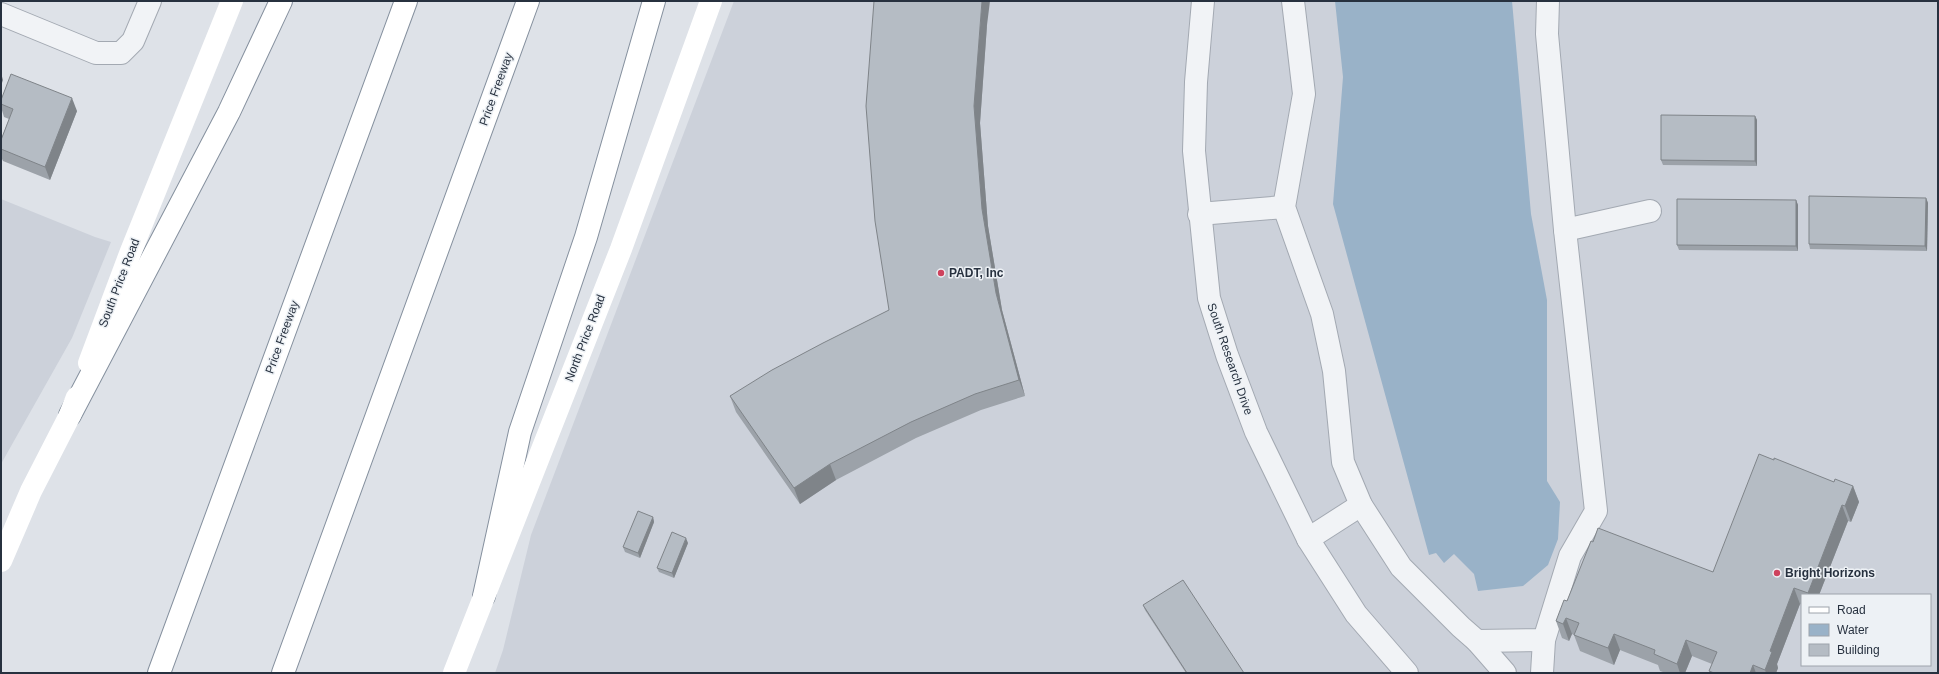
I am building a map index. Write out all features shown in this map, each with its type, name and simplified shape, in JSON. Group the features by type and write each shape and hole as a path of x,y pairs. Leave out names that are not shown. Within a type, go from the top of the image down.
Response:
{"main road":[{"name":"South Price Road","path":"1,561 31,491 70,415 131,251 232,1"},
{"path":"70,415 229,112 281,1"},
{"name":"Price Freeway","path":"159,673 406,1"},
{"name":"Price Freeway","path":"283,673 528,1"},
{"path":"484,596 520,432 586,237 654,1"},
{"name":"North Price Road","path":"454,673 621,249 711,1"}],"street":[{"path":"1,14 96,53 121,53 133,41 150,1"},
{"name":"South Research Drive","path":"1203,1 1196,82 1194,151 1199,214 1209,298 1227,355 1256,432 1308,538 1356,614 1408,673"},
{"path":"1292,1 1304,94 1284,207 1322,314 1334,371 1343,462 1361,505 1402,567 1460,627 1477,641 1505,673"},
{"path":"1542,673 1544,640 1570,556 1596,511 1565,230 1546,34 1548,1"},
{"path":"1199,214 1284,207"},
{"path":"1565,230 1650,211"},
{"path":"1308,538 1361,505"},
{"path":"1477,641 1544,640"}],"shaded area":[{"path":"734,1 1938,1 1938,673 495,673 503,650 531,535"},
{"path":"1,199 111,242 72,338 1,464"}],"water":[{"path":"1335,1 1512,1 1531,214 1547,300 1547,481 1560,502 1558,539 1548,565 1523,586 1478,591 1474,574 1454,554 1444,563 1436,553 1429,555 1333,204 1343,77"}],"building":[{"name":"PADT, Inc","path":"874,1 982,1 974,106 982,209 996,293 1019,380 975,394 911,422 830,464 794,488 730,396 772,370 889,310 875,221 866,106"},
{"path":"11,74 72,98 45,167 1,149 1,140 13,109 1,104 1,100"},
{"path":"1661,115 1755,116 1755,161 1661,160"},
{"path":"1809,196 1926,198 1925,246 1809,244"},
{"path":"1677,199 1796,200 1796,246 1677,245"},
{"name":"Bright Horizons","path":"1759,454 1774,460 1774,458 1834,482 1835,479 1853,486 1845,506 1842,505 1808,593 1794,588 1770,651 1772,652 1765,670 1753,665 1750,673 1714,673 1709,671 1717,652 1686,640 1677,664 1654,654 1655,650 1614,634 1608,648 1574,635 1579,623 1566,618 1563,624 1556,621 1564,600 1567,601 1591,541 1593,542 1598,528 1713,572"},
{"path":"638,511 653,517 638,553 623,547"},
{"path":"672,532 686,538 672,573 657,568"},
{"path":"1183,580 1244,673 1187,673 1143,605"}],"place":[{"name":"PADT, Inc","path":"941,273"},
{"name":"Bright Horizons","path":"1777,573"}]}
